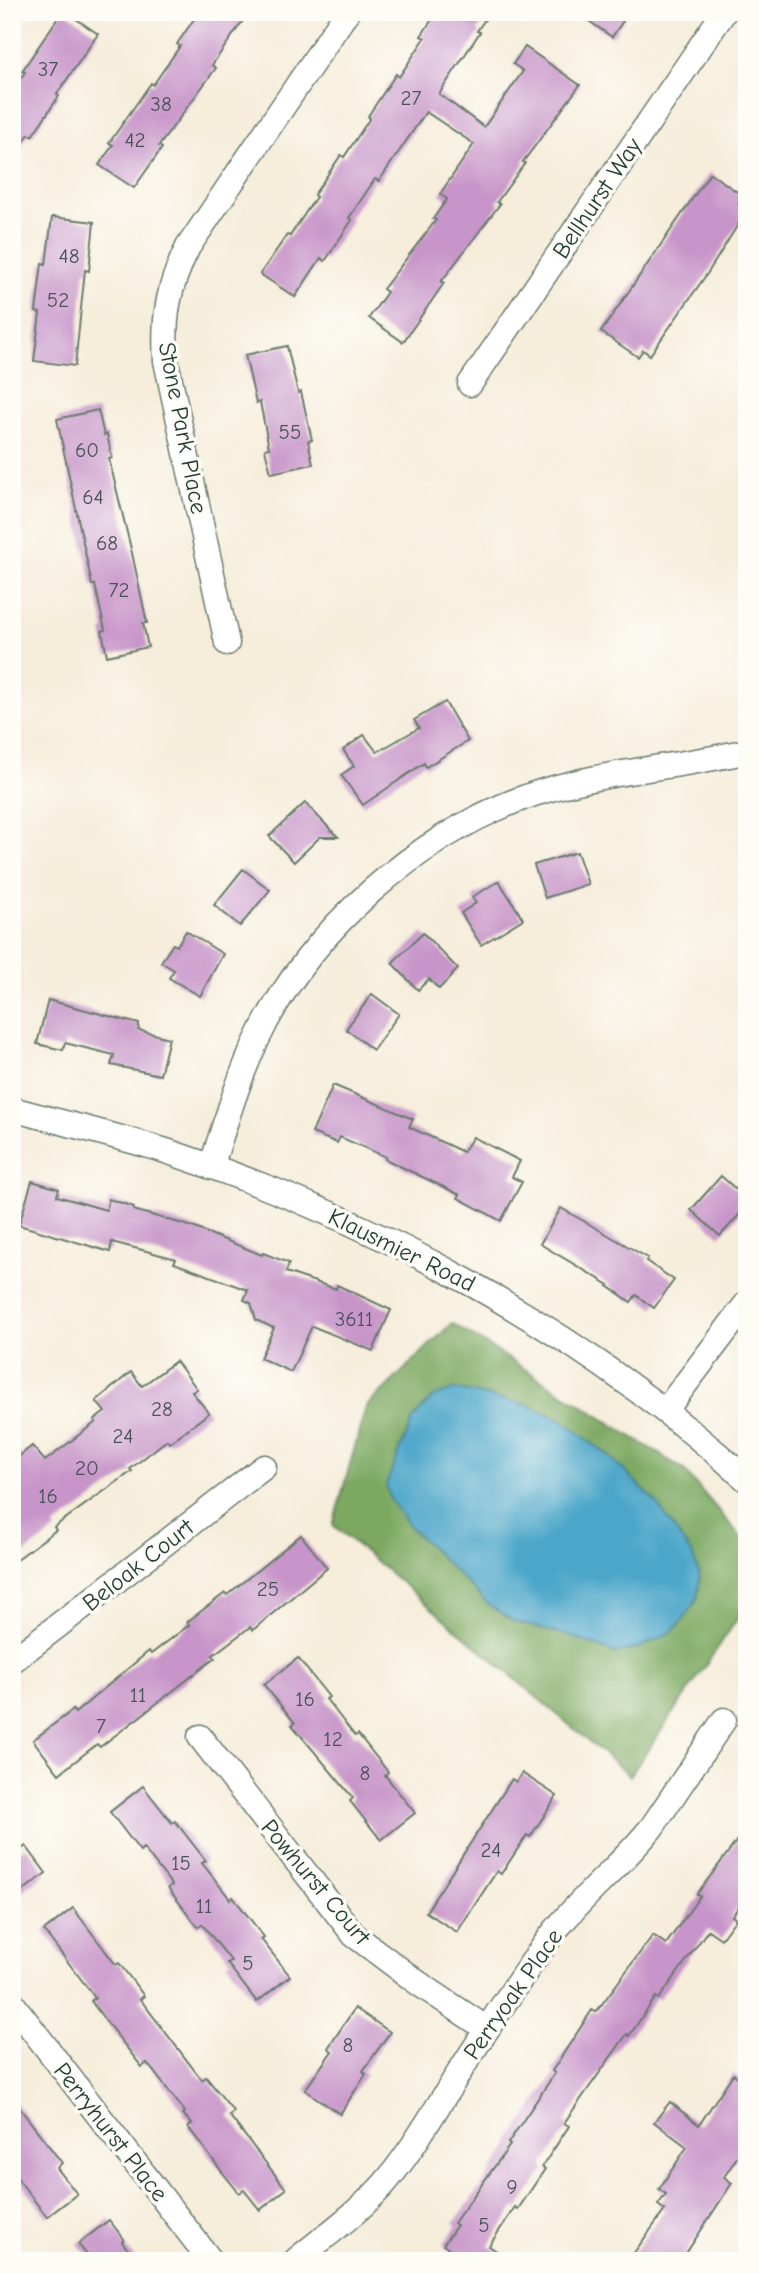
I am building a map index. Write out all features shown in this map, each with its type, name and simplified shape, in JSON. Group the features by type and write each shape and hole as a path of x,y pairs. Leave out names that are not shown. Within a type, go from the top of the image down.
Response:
{"street":[{"name":"Stone Park Place","path":"227,643 166,361 164,334 170,287 198,232 348,12"},
{"name":"Bellhurst Way","path":"470,384 723,12"},
{"path":"211,1167 238,1083 275,1006 341,919 397,870 456,830 534,794 605,776 682,765 747,751"},
{"name":"Klausmier Road","path":"12,1109 163,1150 281,1192 415,1253 508,1305 568,1343 665,1411 747,1480"},
{"path":"665,1411 747,1303"},
{"name":"Beloak Court","path":"12,1661 264,1467"},
{"name":"Perryoak Place","path":"295,2261 362,2206 384,2184 551,1937 571,1912 652,1827 724,1720"},
{"name":"Powhurst Court","path":"200,1737 354,1935 487,2029"},
{"name":"Perryhurst Place","path":"12,2003 211,2261"}],"green space":[{"path":"452,1323 683,1469 747,1544 747,1605 630,1776 333,1525 366,1407"}],"water":[{"path":"455,1389 528,1405 562,1420 609,1456 656,1502 693,1556 700,1578 697,1599 672,1632 639,1648 616,1653 569,1636 515,1622 490,1606 411,1528 390,1499 386,1484 413,1419 433,1397"}],"building":[{"path":"62,12 98,34 32,136 29,134 12,158 12,91 25,72 22,71"},
{"path":"199,12 249,12 212,65 216,68 159,146 162,148 134,188 99,165 113,145 109,143 180,46 177,44"},
{"path":"437,12 490,12 439,94 484,127 523,71 513,64 525,47 580,85 523,162 525,163 497,202 500,204 441,282 444,283 403,342 369,318 387,292 383,289 436,220 433,219 447,199 440,194 474,144 426,112 379,181 375,179 325,261 321,258 295,297 260,274 287,235 290,236 341,155 344,157 396,74 399,77 425,38 421,36"},
{"path":"576,12 629,12 612,37"},
{"path":"710,173 743,196 738,203 747,210 709,271 650,355 643,350 638,357 601,332"},
{"path":"52,217 94,222 89,271 85,270 75,366 34,361 42,263 46,264"},
{"path":"287,346 312,440 308,441 313,464 271,473 265,449 269,448 260,402 256,403 245,355"},
{"path":"98,410 104,435 107,434 112,458 109,459 147,623 143,623 148,647 107,656 102,631 105,630 95,585 92,585 57,419"},
{"path":"445,702 468,741 426,767 424,763 363,805 341,775 354,766 343,750 364,735 377,752 419,728 414,720"},
{"path":"305,803 338,837 320,837 294,862 269,836"},
{"path":"577,852 588,884 545,898 534,865"},
{"path":"243,869 270,890 240,926 214,905"},
{"path":"499,881 523,919 481,945 461,913 476,903 472,897"},
{"path":"186,931 223,954 200,996 169,978 174,970 161,962 173,944 177,946"},
{"path":"423,933 458,969 439,989 429,979 418,990 392,963"},
{"path":"372,994 399,1014 373,1050 346,1029"},
{"path":"48,1000 139,1024 138,1030 169,1038 160,1075 111,1065 114,1055 65,1043 63,1050 37,1044"},
{"path":"333,1085 413,1119 409,1127 463,1152 473,1137 520,1161 512,1177 522,1182 501,1221 458,1198 460,1195 385,1159 386,1157 340,1137 337,1143 312,1133"},
{"path":"721,1176 747,1199 747,1206 720,1236 691,1210"},
{"path":"32,1181 59,1189 57,1196 106,1210 109,1199 134,1207 133,1210 190,1226 289,1263 286,1272 336,1289 337,1285 391,1310 373,1351 312,1326 291,1372 260,1358 274,1328 256,1320 251,1303 244,1300 248,1290 174,1263 176,1259 112,1242 110,1252 19,1225"},
{"path":"561,1208 648,1258 646,1261 674,1280 654,1308 636,1295 631,1302 609,1285 540,1244"},
{"path":"176,1361 197,1389 192,1392 209,1413 169,1443 167,1440 130,1469 132,1471 54,1527 56,1530 12,1563 12,1462 32,1446 45,1461 96,1422 94,1420 105,1412 96,1401 131,1372 142,1386"},
{"path":"301,1535 327,1568 253,1630 250,1627 142,1715 100,1747 97,1744 59,1774 33,1740 73,1710 75,1713 149,1651 151,1654 189,1625 187,1622 225,1593 227,1595"},
{"path":"298,1658 355,1736 358,1734 388,1772 385,1775 415,1813 381,1840 350,1801 353,1798 292,1725 295,1723 264,1685"},
{"path":"522,1773 557,1796 501,1874 497,1871 457,1932 426,1912 512,1779 516,1782"},
{"path":"143,1786 206,1861 202,1863 230,1899 233,1897 290,1976 257,2002 227,1963 231,1961 202,1924 198,1927 168,1888 172,1885 143,1848 140,1851 110,1812"},
{"path":"747,1827 747,1896 732,1916 736,1919 721,1939 708,1930 659,1999 656,1997 629,2036 627,2034 564,2123 569,2126 542,2167 545,2169 489,2246 512,2261 467,2261 443,2245 457,2225 454,2223 510,2145 508,2143 555,2073 552,2071 592,2010 596,2012 653,1935 666,1944 700,1896 697,1894"},
{"path":"26,1846 46,1873 12,1899 12,1856"},
{"path":"73,1908 116,1965 119,1963 144,1996 140,1999 202,2080 206,2077 234,2112 229,2115 286,2189 260,2210 244,2190 239,2193 223,2173 188,2127 192,2124 183,2114 185,2112 147,2063 142,2067 108,2024 91,2001 95,1998 44,1931"},
{"path":"355,2008 390,2032 363,2071 366,2074 340,2114 305,2090 332,2051 328,2048"},
{"path":"733,2074 747,2083 747,2142 724,2177 732,2183 681,2261 628,2261 665,2210 658,2205 666,2194 659,2189 687,2147 654,2122 670,2102 699,2125"},
{"path":"12,2098 62,2163 57,2168 77,2194 47,2217 12,2171"},
{"path":"109,2220 137,2261 92,2261 78,2244"}]}
